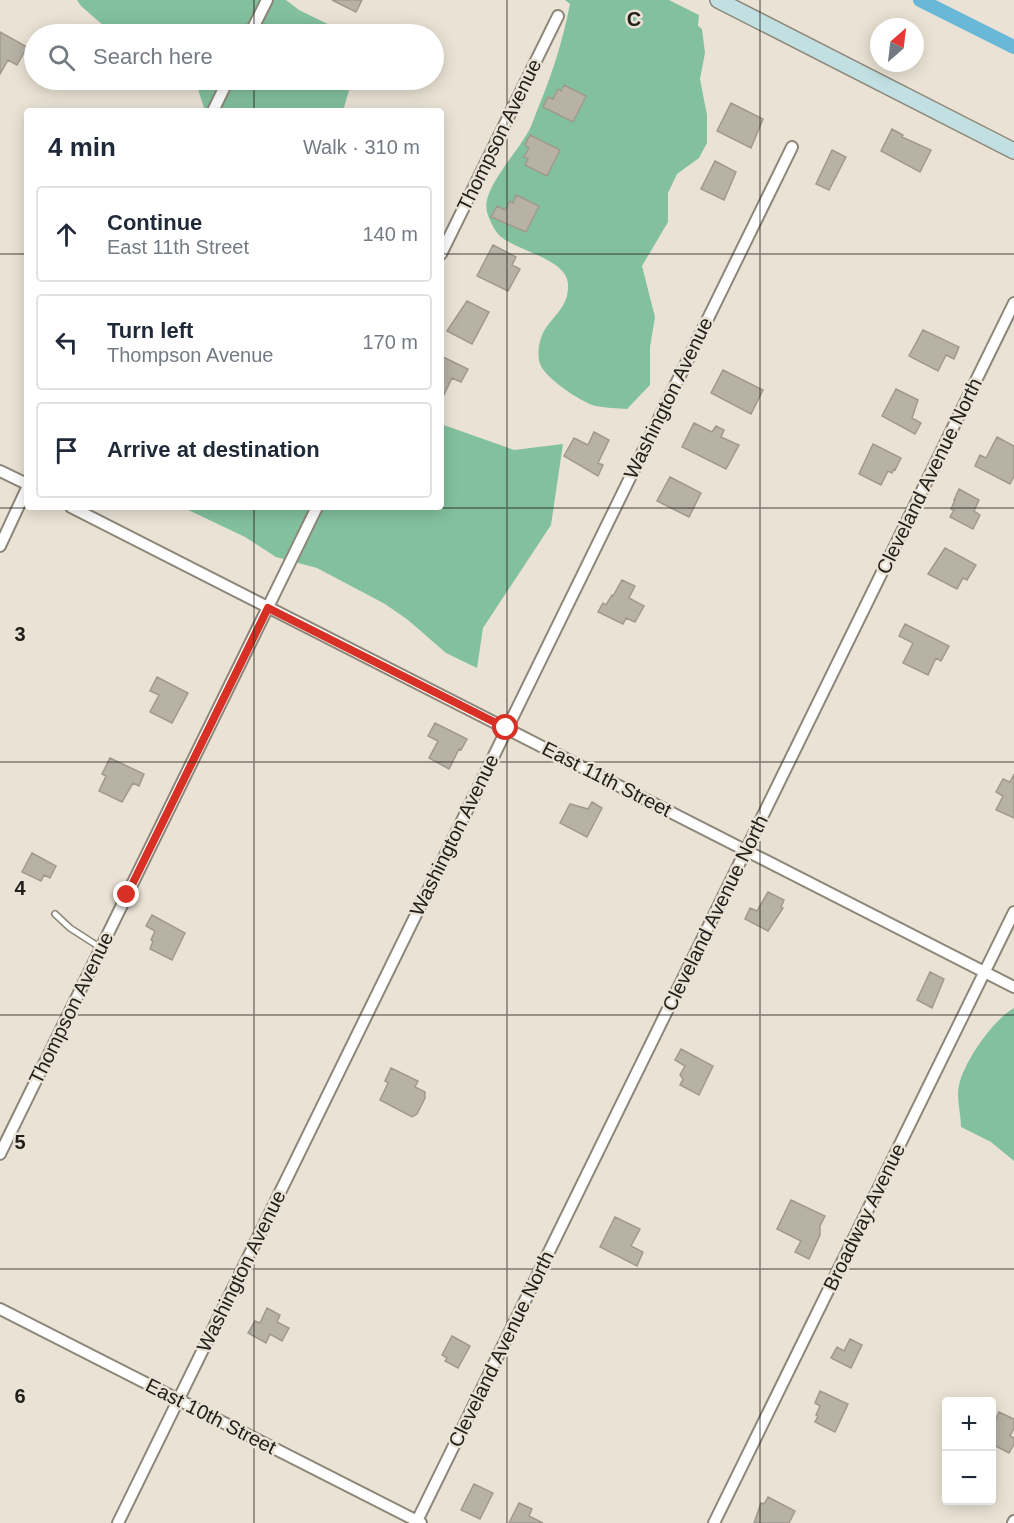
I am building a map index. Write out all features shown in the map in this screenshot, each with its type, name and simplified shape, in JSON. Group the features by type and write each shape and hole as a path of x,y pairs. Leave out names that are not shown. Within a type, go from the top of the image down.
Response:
{"street":[{"path":"255,24 267,0"},
{"path":"718,0 1014,151"},
{"name":"Thompson Avenue","path":"444,248 558,16"},
{"path":"214,108 223,90"},
{"name":"Washington Avenue","path":"118,1523 792,147"},
{"name":"Cleveland Avenue North","path":"418,1522 1014,303"},
{"path":"0,471 24,484"},
{"path":"0,546 24,493"},
{"name":"East 11th Street","path":"77,510 1014,987"},
{"name":"Thompson Avenue","path":"0,1154 316,510"},
{"name":"Broadway Avenue","path":"714,1523 1014,912"},
{"name":"East 10th Street","path":"0,1309 418,1522"}],"lane":[{"path":"55,914 70,928 101,948"}],"green space":[{"path":"77,0 286,0 299,10 328,24 102,24"},
{"path":"565,0 669,0 699,15 698,26 702,29 705,53 700,79 707,115 707,143 699,158 677,174 668,193 668,222 642,266 655,317 650,347 650,385 627,409 600,407 582,400 565,390 541,366 538,353 544,331 560,310 568,292 565,275 551,262 500,236 487,212 486,204 493,184 529,130 548,83 570,4"},
{"path":"198,90 349,90 344,108 204,108"},
{"path":"444,425 514,450 563,444 551,525 483,628 477,668 446,653 408,620 385,604 317,568 276,557 245,537 188,510 444,510"},
{"path":"1014,1008 1014,1161 991,1142 961,1127 958,1095 962,1075 981,1042 997,1022"}],"building":[{"path":"332,0 362,0 356,12"},
{"path":"0,32 24,45 24,52 17,65 8,60 0,74"},
{"path":"564,85 586,96 573,122 543,107 548,97 553,99 558,89 561,91"},
{"path":"731,103 763,119 751,148 717,131"},
{"path":"892,129 903,135 902,137 931,150 920,172 881,151"},
{"path":"530,135 560,150 547,176 525,165 528,159 524,157 529,148 525,145"},
{"path":"832,150 846,157 829,190 816,184"},
{"path":"715,161 736,172 724,200 701,189"},
{"path":"516,195 539,206 526,232 491,217 497,206 505,210 510,201 513,203"},
{"path":"493,245 516,257 512,265 520,269 508,291 477,276"},
{"path":"467,301 489,312 472,344 447,331"},
{"path":"923,330 959,347 954,359 946,355 938,371 909,356"},
{"path":"444,357 468,369 461,382 452,378 444,395"},
{"path":"723,370 763,390 751,414 711,393"},
{"path":"896,389 918,400 912,418 921,423 915,434 882,416"},
{"path":"694,423 712,432 716,426 724,430 721,437 739,445 726,469 682,447"},
{"path":"594,432 609,440 598,463 603,465 598,476 564,456 574,438 588,445"},
{"path":"997,437 1014,446 1014,476 1010,484 975,466 980,455 986,458"},
{"path":"873,444 901,458 892,473 888,471 881,485 859,474"},
{"path":"670,477 701,493 689,517 657,501"},
{"path":"959,489 979,500 974,511 980,515 973,529 950,517"},
{"path":"945,548 976,565 967,580 963,578 957,589 928,574"},
{"path":"622,580 635,586 629,598 644,606 635,622 626,618 623,624 598,612 603,603 606,605 613,596"},
{"path":"905,624 949,646 941,661 936,658 928,675 903,663 913,643 899,636"},
{"path":"157,677 188,693 172,723 150,712 159,695 150,691"},
{"path":"435,723 467,739 449,769 429,758 438,741 428,736"},
{"path":"110,758 144,774 139,786 133,783 122,802 99,791 106,776 102,774"},
{"path":"1014,774 1014,818 996,810 1003,796 996,792 1003,779 1010,782"},
{"path":"592,802 602,808 587,837 560,823 570,804 588,809"},
{"path":"32,853 56,866 50,878 44,875 41,881 22,872"},
{"path":"768,892 784,900 781,907 783,908 768,931 745,919 750,908 757,911"},
{"path":"152,915 185,933 172,960 150,949 155,931 146,926"},
{"path":"930,972 944,979 932,1008 917,1000"},
{"path":"681,1049 713,1066 699,1095 680,1085 683,1079 680,1075 685,1066 675,1060"},
{"path":"391,1068 418,1081 415,1087 425,1092 425,1098 417,1114 412,1117 380,1100 388,1083 385,1081"},
{"path":"791,1200 825,1216 820,1226 820,1235 809,1259 795,1252 801,1241 777,1229"},
{"path":"615,1217 640,1229 631,1246 643,1252 637,1266 600,1247"},
{"path":"267,1308 280,1315 277,1322 289,1328 282,1341 270,1334 266,1343 248,1333 255,1321 260,1323"},
{"path":"452,1336 470,1346 458,1368 445,1361 447,1358 442,1355"},
{"path":"850,1339 862,1345 851,1368 831,1358 837,1347 844,1351"},
{"path":"820,1391 848,1404 835,1432 815,1422 820,1406 815,1403"},
{"path":"999,1412 1014,1419 1014,1428 1010,1436 1014,1438 1014,1444 1009,1453 996,1446 996,1418"},
{"path":"474,1484 493,1493 480,1519 461,1510"},
{"path":"768,1497 795,1511 789,1523 754,1523 761,1503 764,1504"},
{"path":"519,1503 532,1509 529,1516 543,1523 509,1523"}],"waterway":[{"path":"920,0 1014,47"}],"route":[{"path":"127,895 268,608 506,728"}]}
